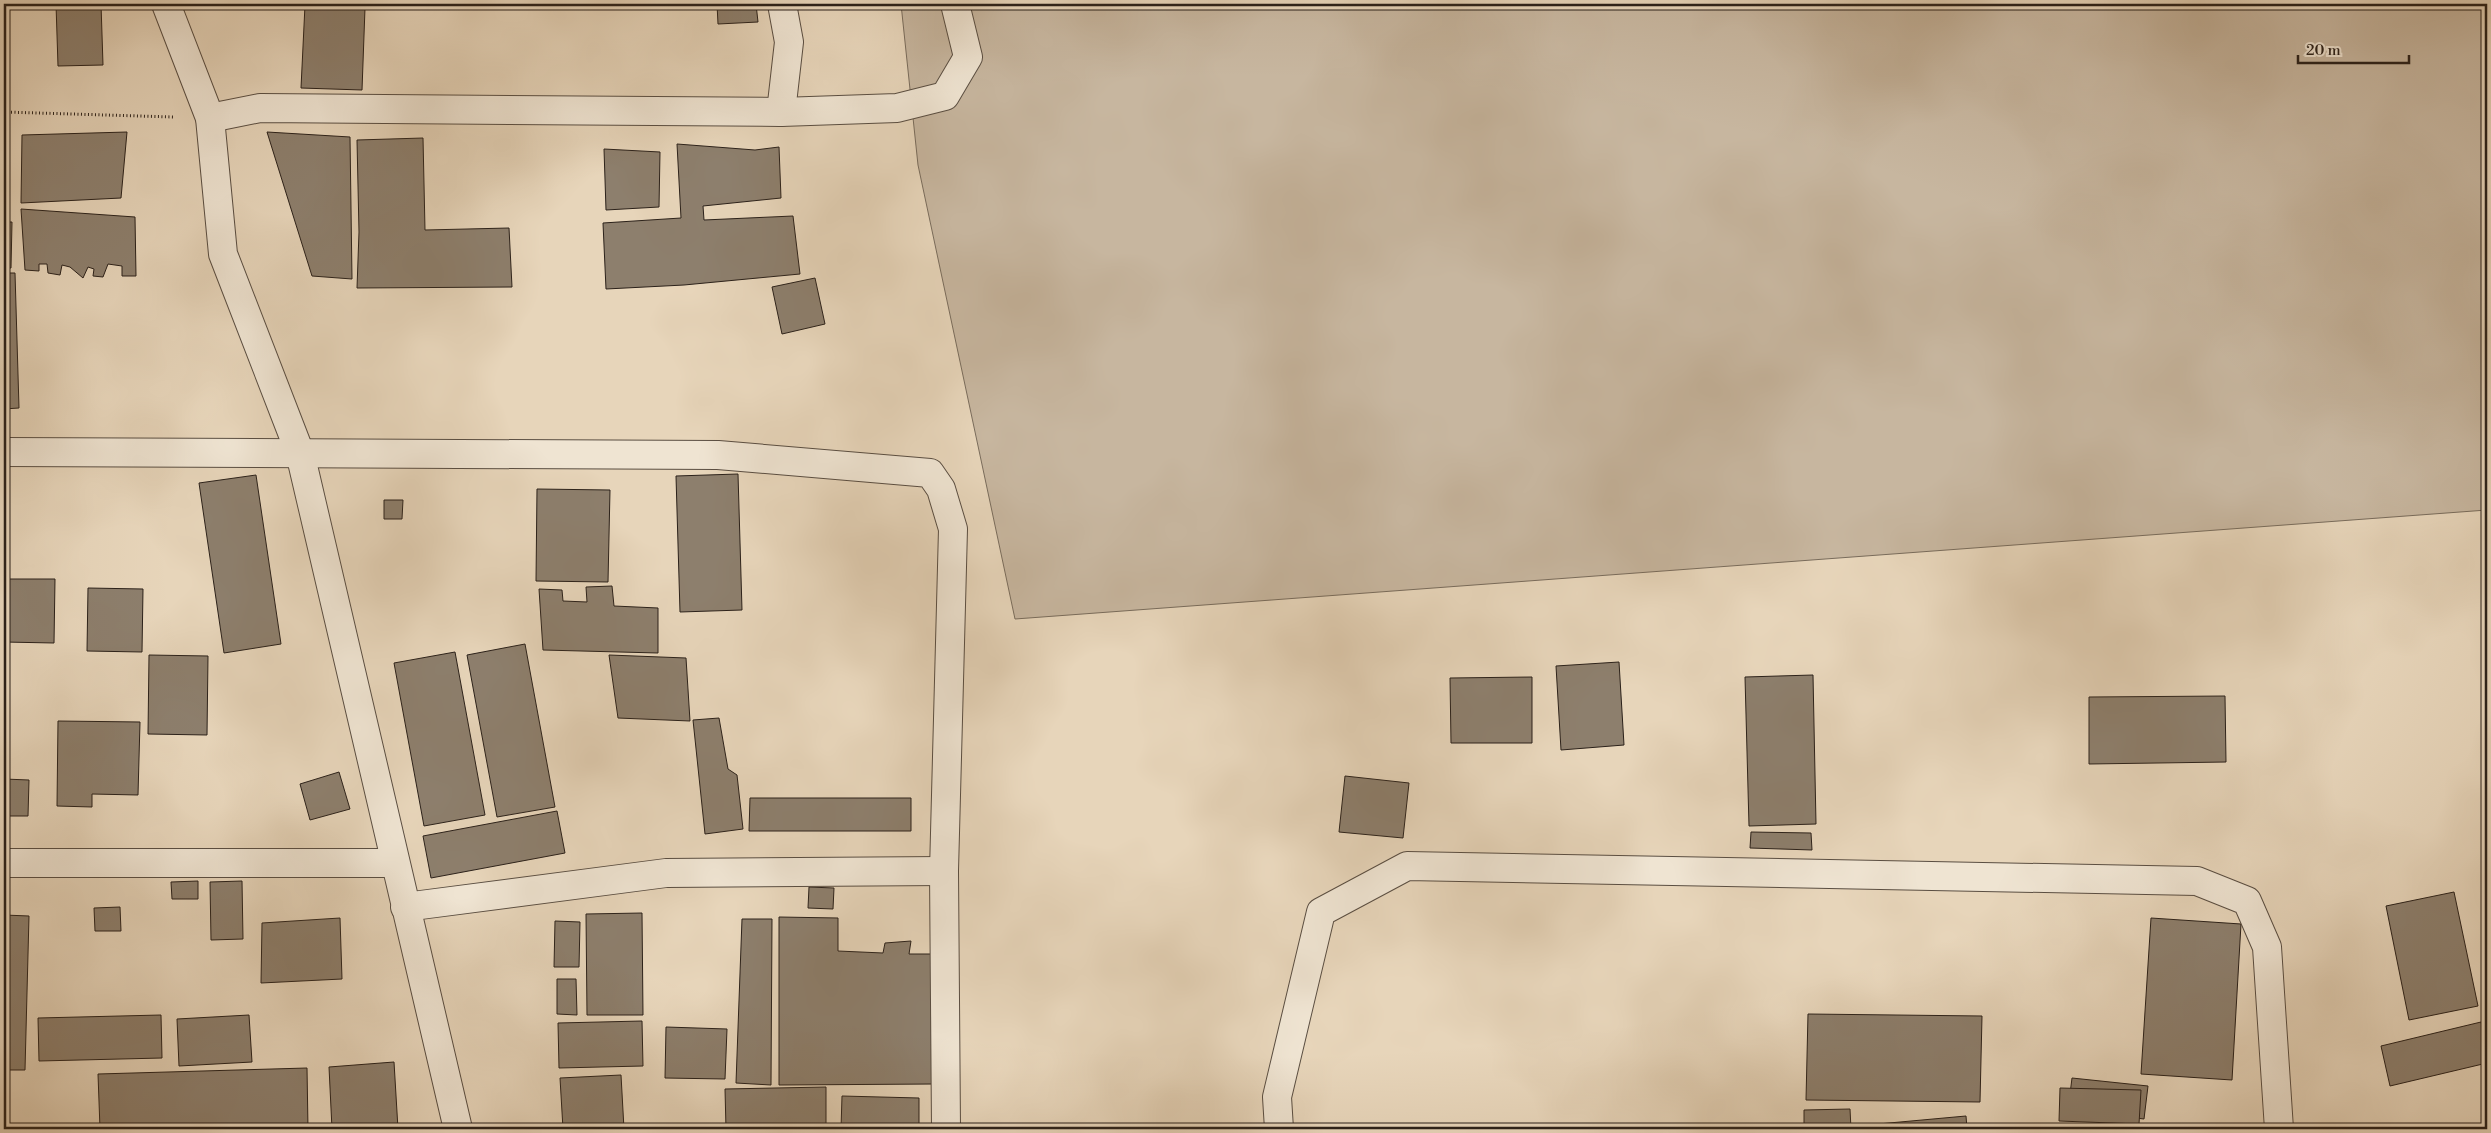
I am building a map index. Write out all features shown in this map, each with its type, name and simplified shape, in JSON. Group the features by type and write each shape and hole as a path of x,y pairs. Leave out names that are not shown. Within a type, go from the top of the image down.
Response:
{"street":[{"path":"166,4 210,118 223,254 300,453 458,1129"},
{"path":"781,112 789,42 782,4"},
{"path":"210,118 260,108 781,112 897,108 945,96 968,57 955,4"},
{"path":"4,452 718,455 930,473 941,489 953,528 944,871 946,1129"},
{"path":"4,863 395,863"},
{"path":"1279,1129 1277,1097 1321,912 1407,866 2197,881 2247,901 2267,947 2279,1129"},
{"path":"405,907 666,873 944,871"}],"path":[{"path":"4,112 210,118"}],"shaded area":[{"path":"901,4 2487,4 2487,510 1015,619 918,165"}],"building":[{"path":"56,4 101,4 103,65 58,66"},
{"path":"446,4 502,4 502,6 446,8"},
{"path":"717,4 756,4 758,22 718,24"},
{"path":"305,5 365,8 362,90 301,88"},
{"path":"127,132 121,198 21,203 22,135"},
{"path":"267,132 350,137 352,279 312,276"},
{"path":"423,138 425,230 509,228 512,287 357,288 359,232 357,140"},
{"path":"677,144 755,150 779,147 781,198 703,206 704,220 793,216 800,274 684,285 606,289 603,223 681,218"},
{"path":"604,149 660,152 659,207 606,210"},
{"path":"21,209 135,217 136,276 122,276 122,266 108,264 103,277 93,276 94,269 88,267 83,278 70,267 62,265 60,275 48,273 47,264 39,264 39,271 25,270"},
{"path":"4,222 12,222 11,268 4,268"},
{"path":"4,273 15,273 19,408 4,409"},
{"path":"815,278 825,324 782,334 772,287"},
{"path":"738,474 742,610 680,612 676,476"},
{"path":"256,475 281,644 224,653 199,483"},
{"path":"537,489 610,490 608,582 536,581"},
{"path":"384,500 403,500 402,519 384,519"},
{"path":"4,579 55,579 54,643 4,642"},
{"path":"612,586 614,606 658,608 658,653 543,650 539,589 562,590 563,601 587,602 586,587"},
{"path":"88,588 143,589 142,652 87,651"},
{"path":"525,644 555,807 497,817 467,655"},
{"path":"455,652 485,815 424,826 394,663"},
{"path":"149,655 208,656 207,735 148,734"},
{"path":"609,655 686,658 690,721 618,718"},
{"path":"1619,662 1624,745 1561,750 1556,666"},
{"path":"1813,675 1816,824 1749,826 1745,677"},
{"path":"1532,677 1532,743 1451,743 1450,678"},
{"path":"2225,696 2226,762 2089,764 2089,697"},
{"path":"719,718 728,769 737,775 743,829 705,834 693,720"},
{"path":"58,721 140,722 138,795 92,794 92,807 57,806"},
{"path":"339,772 350,809 310,820 300,784"},
{"path":"1345,776 1409,783 1403,838 1339,832"},
{"path":"4,779 29,780 28,816 4,816"},
{"path":"750,798 911,798 911,831 749,831"},
{"path":"557,811 565,853 431,878 423,836"},
{"path":"1751,832 1811,833 1812,850 1750,848"},
{"path":"198,881 198,899 172,899 171,882"},
{"path":"242,881 243,939 211,940 210,882"},
{"path":"809,887 834,888 833,909 808,908"},
{"path":"2454,892 2478,1006 2409,1020 2386,906"},
{"path":"120,907 121,931 95,931 94,908"},
{"path":"642,913 643,1015 587,1015 586,914"},
{"path":"4,915 29,916 25,1070 4,1070"},
{"path":"779,917 838,918 838,951 883,953 885,943 911,941 909,954 934,954 933,1084 779,1085"},
{"path":"340,918 342,979 261,983 262,923"},
{"path":"2151,918 2241,924 2232,1080 2141,1074"},
{"path":"742,919 772,919 771,1085 736,1083"},
{"path":"555,921 580,922 579,967 554,967"},
{"path":"557,979 576,979 577,1015 557,1014"},
{"path":"1808,1014 1982,1016 1980,1102 1806,1100"},
{"path":"161,1015 162,1058 39,1061 38,1018"},
{"path":"249,1015 252,1062 179,1066 177,1019"},
{"path":"642,1021 643,1066 559,1068 558,1023"},
{"path":"2481,1022 2487,1048 2487,1063 2390,1086 2381,1046"},
{"path":"666,1027 727,1029 725,1079 665,1078"},
{"path":"394,1062 398,1129 332,1129 329,1067"},
{"path":"307,1068 308,1129 100,1129 98,1074"},
{"path":"621,1075 624,1129 563,1129 560,1078"},
{"path":"2072,1078 2148,1086 2144,1119 2068,1110"},
{"path":"826,1087 826,1129 726,1129 725,1089"},
{"path":"2060,1088 2141,1090 2139,1124 2059,1121"},
{"path":"842,1096 919,1098 919,1129 841,1129"},
{"path":"1850,1109 1851,1129 1804,1129 1804,1110"},
{"path":"1966,1116 1967,1129 1878,1129 1878,1124"},
{"path":"2104,1124 2127,1127 2127,1129 2103,1129"}]}
